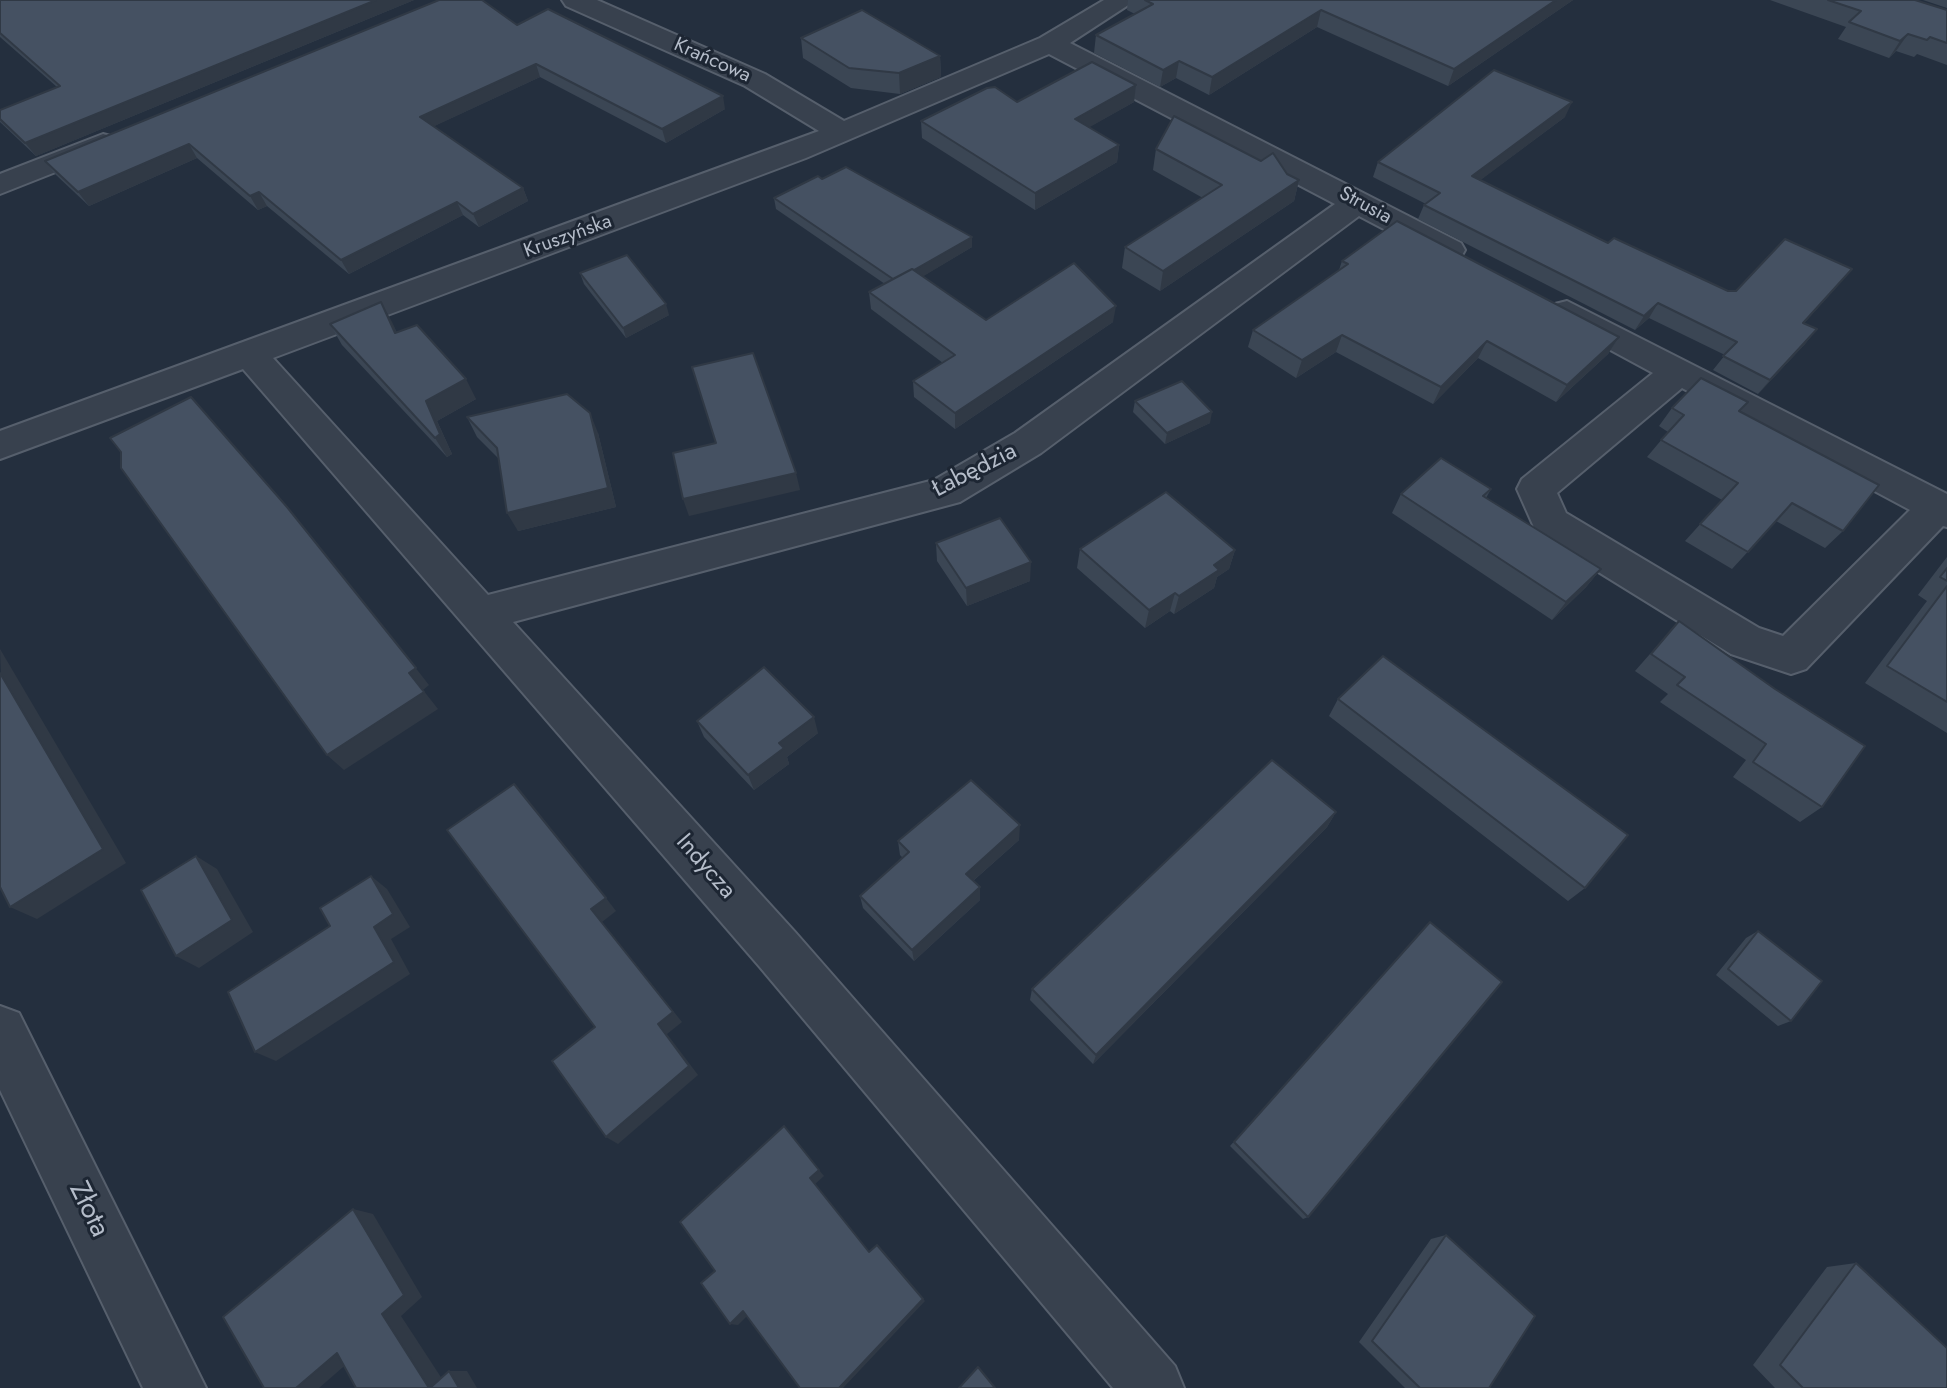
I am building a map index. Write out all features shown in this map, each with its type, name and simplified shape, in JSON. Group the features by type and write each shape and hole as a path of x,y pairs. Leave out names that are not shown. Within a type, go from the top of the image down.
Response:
{"street":[{"name":"Krańcowa","path":"575,0 755,80 842,132"},
{"name":"Kruszyńska","path":"0,445 706,187 1050,44 1123,0"},
{"name":"Strusia","path":"1050,44 1484,268"},
{"path":"0,185 129,132"},
{"name":"Łabędzia","path":"481,614 946,492 1028,443 1358,202"},
{"path":"1540,298 1942,509 1791,656 1746,642 1551,523 1536,489 1679,371"},
{"name":"Indycza","path":"250,353 777,949 1153,1388"},
{"name":"Złota","path":"0,1032 175,1388"}],"building":[{"path":"0,0 376,0 25,143 0,119 0,110 60,86 0,33"},
{"path":"439,0 482,0 517,25 548,9 723,96 662,129 536,64 420,117 523,188 473,214 457,202 341,260 259,192 250,196 189,144 78,192 45,161"},
{"path":"1145,0 1556,0 1454,69 1321,10 1212,77 1179,61 1163,70 1096,35 1153,4"},
{"path":"1828,0 1915,0 1947,10 1947,43 1908,34 1900,41 1849,22 1861,11"},
{"path":"862,10 940,56 899,73 849,68 801,38"},
{"path":"1092,62 1136,85 1075,119 1119,145 1035,193 921,121 987,88 995,87 1017,102"},
{"path":"1494,70 1572,102 1472,176 1608,243 1614,238 1728,291 1736,291 1785,239 1852,269 1803,323 1817,329 1770,380 1723,356 1737,342 1658,303 1644,316 1424,205 1440,193 1378,162"},
{"path":"1174,116 1261,161 1273,153 1287,174 1299,180 1163,271 1125,247 1222,185 1156,149"},
{"path":"846,167 972,237 893,279 774,198 818,176 822,179"},
{"path":"1397,221 1619,337 1567,385 1487,341 1441,387 1342,335 1302,360 1253,330 1348,264 1342,261"},
{"path":"627,255 666,304 623,328 580,273"},
{"path":"1074,263 1116,306 955,413 913,381 955,355 869,292 912,269 986,320"},
{"path":"381,302 395,333 417,325 466,379 426,401 440,434 435,438 330,324"},
{"path":"753,353 796,473 683,499 673,453 716,443 692,367"},
{"path":"1701,378 1748,402 1739,411 1879,485 1843,531 1792,503 1748,552 1700,524 1738,483 1661,440 1684,415 1672,408"},
{"path":"1182,381 1212,412 1167,433 1135,401"},
{"path":"567,394 590,413 608,488 507,513 497,448 467,417"},
{"path":"191,397 287,507 416,668 409,673 424,692 327,755 121,468 121,452 110,438"},
{"path":"1441,458 1491,489 1483,496 1601,569 1566,602 1401,494"},
{"path":"1166,492 1235,550 1214,565 1219,570 1179,596 1175,593 1149,610 1080,549"},
{"path":"1000,518 1031,562 966,588 936,543"},
{"path":"1947,568 1947,581 1940,577"},
{"path":"1947,586 1947,702 1887,666"},
{"path":"1679,621 1775,689 1865,746 1822,807 1753,762 1766,744 1677,685 1685,677 1651,654"},
{"path":"1383,656 1628,835 1585,888 1338,699"},
{"path":"764,667 814,717 779,743 784,748 748,775 697,721"},
{"path":"0,673 103,849 10,907 0,887"},
{"path":"1272,760 1336,812 1096,1055 1032,989"},
{"path":"971,780 1020,825 966,874 980,887 912,950 860,896 909,852 898,841"},
{"path":"514,784 606,898 591,909 673,1012 658,1024 689,1066 606,1137 552,1061 595,1027 447,830"},
{"path":"196,856 232,920 176,956 141,890"},
{"path":"371,876 393,914 374,927 394,962 255,1052 228,992 330,926 320,908"},
{"path":"1430,922 1502,982 1308,1217 1234,1142"},
{"path":"1758,931 1822,981 1791,1021 1728,969"},
{"path":"784,1126 819,1170 810,1178 869,1252 877,1245 923,1299 839,1388 800,1388 743,1311 730,1324 701,1283 715,1271 680,1222"},
{"path":"353,1209 404,1295 382,1314 429,1388 356,1388 337,1353 296,1388 264,1388 223,1317"},
{"path":"1446,1235 1535,1316 1489,1388 1420,1388 1372,1341"},
{"path":"1856,1263 1947,1348 1947,1388 1803,1388 1780,1365"},
{"path":"978,1367 995,1388 959,1388"},
{"path":"449,1371 459,1388 430,1388"}]}
